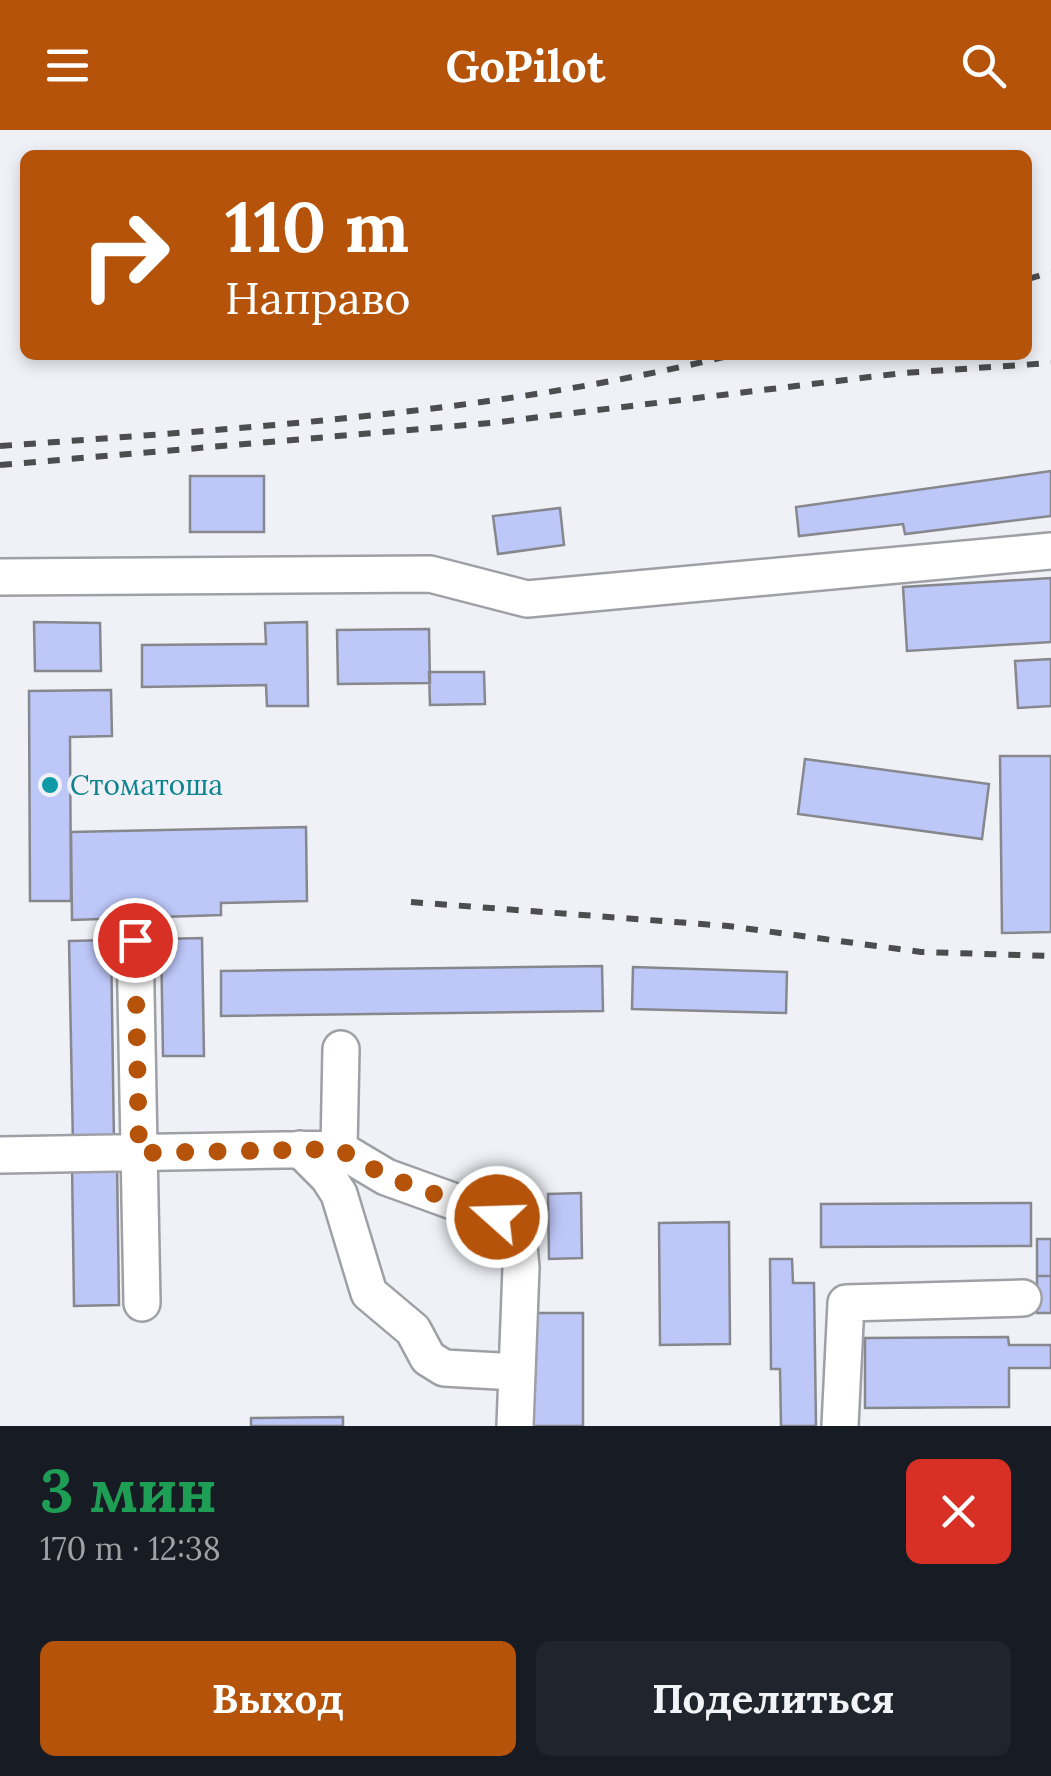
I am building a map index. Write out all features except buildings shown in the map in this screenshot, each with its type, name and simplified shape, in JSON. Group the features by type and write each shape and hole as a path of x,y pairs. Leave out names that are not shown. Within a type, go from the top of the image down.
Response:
{"lane":[{"path":"0,578 430,574 526,599 1051,551"},
{"path":"135,940 142,1303"},
{"path":"339,1149 342,1049"},
{"path":"300,1149 328,1177 338,1194 369,1293 412,1330 428,1358 444,1368 517,1372"},
{"path":"0,1155 339,1149 386,1176 497,1217 513,1230 521,1268 515,1426"},
{"path":"840,1426 846,1303 1023,1298"}],"railway":[{"path":"1032,278 1051,272"},
{"path":"0,446 276,425 460,405 551,392 710,360"},
{"path":"0,465 491,423 903,373 1051,363"},
{"path":"411,902 728,926 921,952 1051,956"}],"place":[{"name":"Стоматоша","path":"50,785"}],"route":[{"path":"135,940 139,1153 339,1149 386,1176 497,1217"}]}
